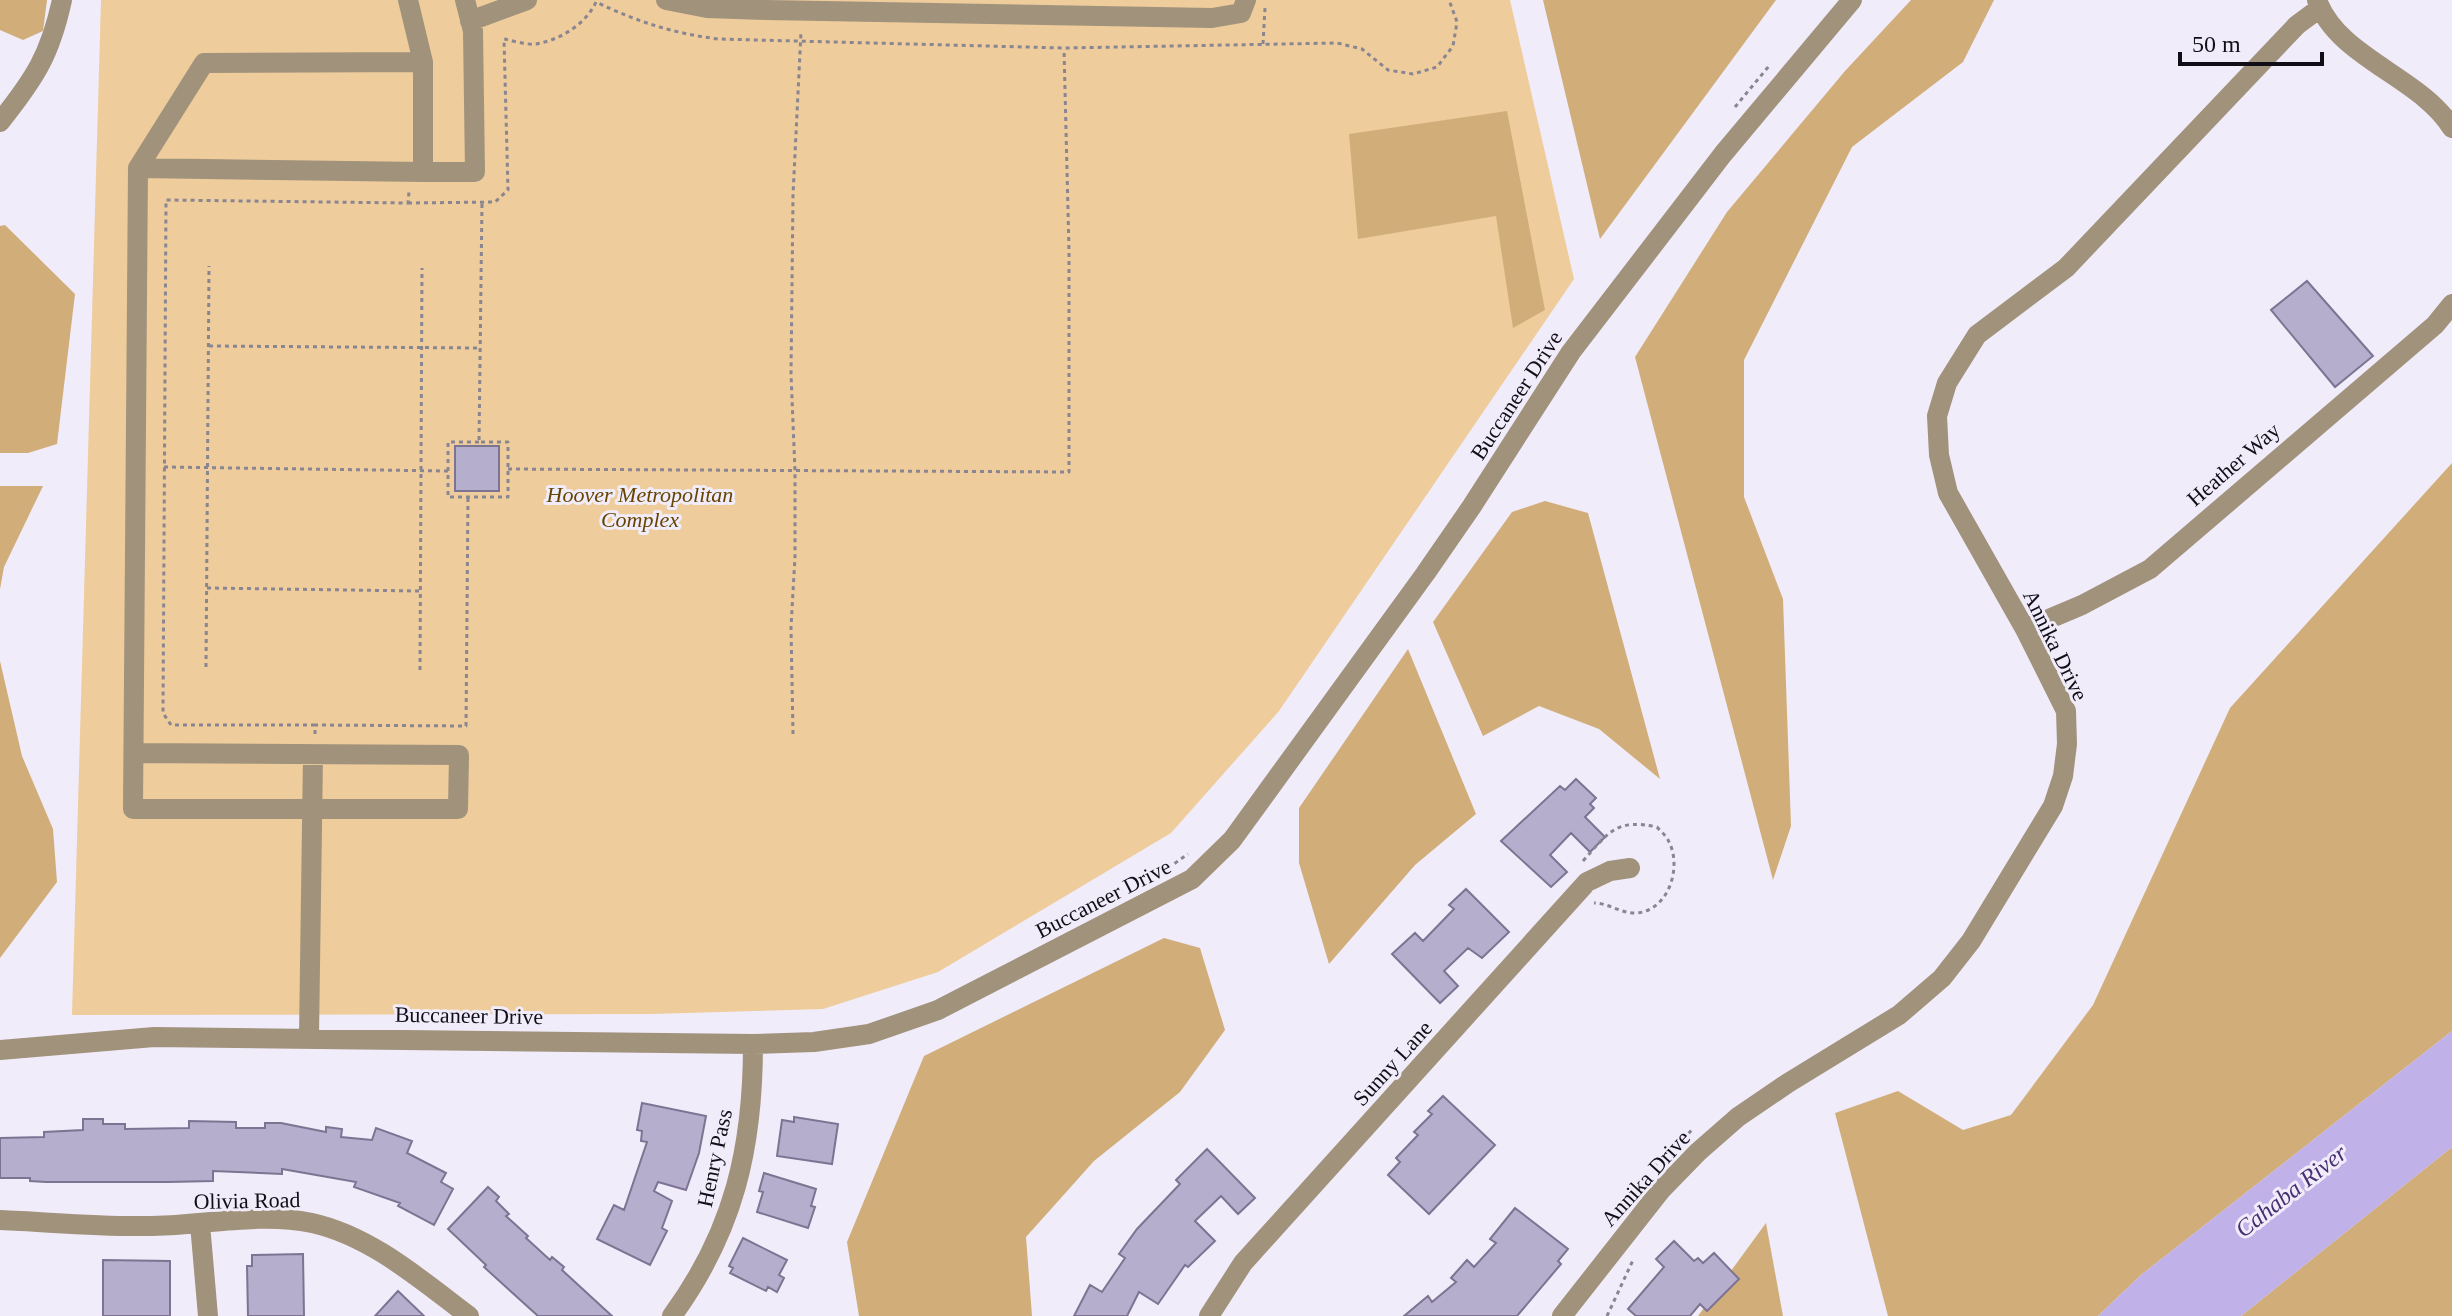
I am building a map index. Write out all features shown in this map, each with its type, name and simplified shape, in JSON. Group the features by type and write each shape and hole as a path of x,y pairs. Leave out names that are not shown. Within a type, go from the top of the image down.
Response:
{"street":[{"path":"0,122 36,74 54,37 62,0"},
{"path":"408,0 423,62 416,172"},
{"path":"138,168 475,172 473,31 465,0"},
{"path":"470,21 527,0"},
{"path":"666,0 707,8 1212,18 1241,13 1246,0"},
{"name":"Buccaneer Drive","path":"0,1050 154,1037 753,1044 814,1042 869,1034 938,1010 1192,879 1232,840 1425,574 1571,352 1723,154 1852,0"},
{"path":"2319,4 2334,28 2423,97 2446,118 2452,128"},
{"name":"Annika Drive","path":"1562,1316 1661,1190 1698,1152 1738,1117 1899,1015 1942,978 1971,941 2053,806 2063,776 2067,744 2066,711 2025,629 1948,493 1939,455 1937,416 1947,383 1977,335 2066,268 2319,4"},
{"path":"134,753 459,755 458,809 133,809 138,168 204,63 423,62"},
{"name":"Heather Way","path":"2025,629 2082,605 2150,569 2435,325 2452,304"},
{"path":"309,1037 313,755"},
{"name":"Sunny Lane","path":"1209,1316 1243,1263 1587,882 1610,871 1630,868"},
{"name":"Henry Pass","path":"672,1316 706,1262 736,1193 748,1130 753,1044"},
{"name":"Olivia Road","path":"0,1220 148,1226 285,1221 311,1223 361,1240 469,1316"},
{"path":"200,1224 208,1316"}],"path":[{"path":"1263,44 1265,0"},
{"path":"315,725 171,725 163,713 166,200 495,202 508,190 504,39 535,44 570,31 589,16 596,2 638,22 718,39 1064,48 1337,43 1362,49 1388,70 1413,74 1437,67 1453,46 1457,22 1449,0"},
{"path":"793,734 793,195 802,11"},
{"path":"508,469 1069,472 1069,251 1064,48"},
{"path":"1731,112 1772,63"},
{"path":"408,203 416,172"},
{"path":"479,442 482,202"},
{"path":"206,667 209,266"},
{"path":"420,670 422,268"},
{"path":"209,346 480,348"},
{"path":"448,442 479,442 508,442 508,497 448,497 448,442"},
{"path":"164,467 448,471"},
{"path":"207,588 421,591"},
{"path":"1161,872 1194,849"}],"green space":[{"name":"Hoover Metropolitan Complex","path":"101,0 1510,0 1574,279 1279,711 1171,833 938,972 823,1009 652,1014 72,1015"}],"shaded area":[{"path":"0,0 47,0 43,31 23,40 0,30"},
{"path":"1543,0 1776,0 1600,239"},
{"path":"1911,0 1994,0 1963,62 1852,147 1744,360 1744,497 1783,599 1791,826 1773,880 1635,357 1727,212 1845,71"},
{"path":"1507,111 1545,310 1513,328 1496,216 1358,239 1349,134"},
{"path":"5,225 75,294 57,444 28,453 0,453 0,226"},
{"path":"2452,463 2452,1031 2141,1275 2098,1316 1888,1316 1835,1113 1898,1091 1963,1130 2011,1115 2093,1005 2230,708"},
{"path":"0,486 43,486 4,567 0,589"},
{"path":"1545,501 1588,513 1660,779 1599,729 1539,706 1483,736 1433,622 1512,512"},
{"path":"1408,649 1476,814 1415,865 1329,964 1299,863 1299,808"},
{"path":"0,661 22,756 53,829 57,882 0,958"},
{"path":"1164,938 1200,948 1225,1030 1180,1092 1094,1161 1026,1237 1032,1316 859,1316 847,1242 924,1056"},
{"path":"2452,1147 2452,1316 2241,1316"},
{"path":"1766,1223 1783,1316 1698,1316"}],"water":[{"name":"Cahaba River","path":"2452,1031 2452,1147 2241,1316 2098,1316 2141,1275"}],"building":[{"path":"2307,281 2373,356 2335,387 2271,310"},
{"path":"455,446 499,446 499,491 455,491"},
{"path":"1576,779 1596,798 1590,804 1594,808 1585,817 1605,837 1590,852 1571,833 1550,855 1567,872 1551,887 1501,841 1560,786 1565,790"},
{"path":"1466,889 1509,932 1482,958 1468,948 1444,971 1458,986 1440,1003 1392,954 1415,933 1423,941 1454,909 1449,905"},
{"path":"1443,1096 1495,1145 1429,1214 1388,1175 1400,1162 1396,1158 1418,1135 1414,1132 1432,1114 1428,1111"},
{"path":"642,1103 706,1116 699,1153 686,1190 658,1182 654,1191 672,1201 662,1228 667,1231 650,1265 597,1239 614,1205 624,1210 647,1142 641,1141 642,1131 637,1130"},
{"path":"794,1117 838,1124 832,1164 777,1156 782,1120 794,1122"},
{"path":"83,1119 103,1119 103,1124 125,1124 125,1129 189,1128 189,1121 236,1122 236,1128 265,1128 265,1123 281,1123 326,1132 326,1127 342,1129 341,1137 372,1140 376,1128 412,1141 407,1153 446,1173 441,1182 453,1189 434,1225 398,1206 400,1203 354,1187 356,1182 282,1169 282,1174 213,1171 213,1181 46,1182 30,1181 30,1178 0,1178 0,1138 44,1137 44,1132 83,1130"},
{"path":"1207,1149 1255,1198 1238,1214 1221,1196 1195,1221 1215,1241 1188,1267 1185,1265 1158,1304 1139,1292 1127,1316 1074,1316 1090,1285 1102,1292 1125,1258 1119,1254 1137,1229 1180,1184 1176,1180"},
{"path":"764,1173 816,1189 811,1206 815,1207 808,1228 757,1212"},
{"path":"488,1187 499,1197 496,1201 509,1214 506,1216 528,1236 526,1238 550,1260 552,1257 564,1267 562,1270 612,1316 538,1316 484,1267 486,1265 448,1229"},
{"path":"1515,1208 1568,1249 1558,1261 1561,1264 1517,1316 1404,1316 1428,1296 1432,1302 1456,1282 1451,1278 1467,1260 1474,1267 1496,1243 1490,1239"},
{"path":"743,1238 787,1260 779,1275 784,1278 777,1292 768,1287 766,1291 730,1273 733,1268 729,1266"},
{"path":"1674,1241 1694,1261 1698,1258 1703,1263 1714,1253 1739,1279 1707,1311 1700,1304 1690,1316 1636,1316 1628,1309 1664,1267 1656,1259"},
{"path":"303,1254 304,1316 248,1316 247,1266 252,1266 252,1255"},
{"path":"103,1260 170,1261 170,1316 103,1316"},
{"path":"398,1291 424,1316 375,1316"}]}
